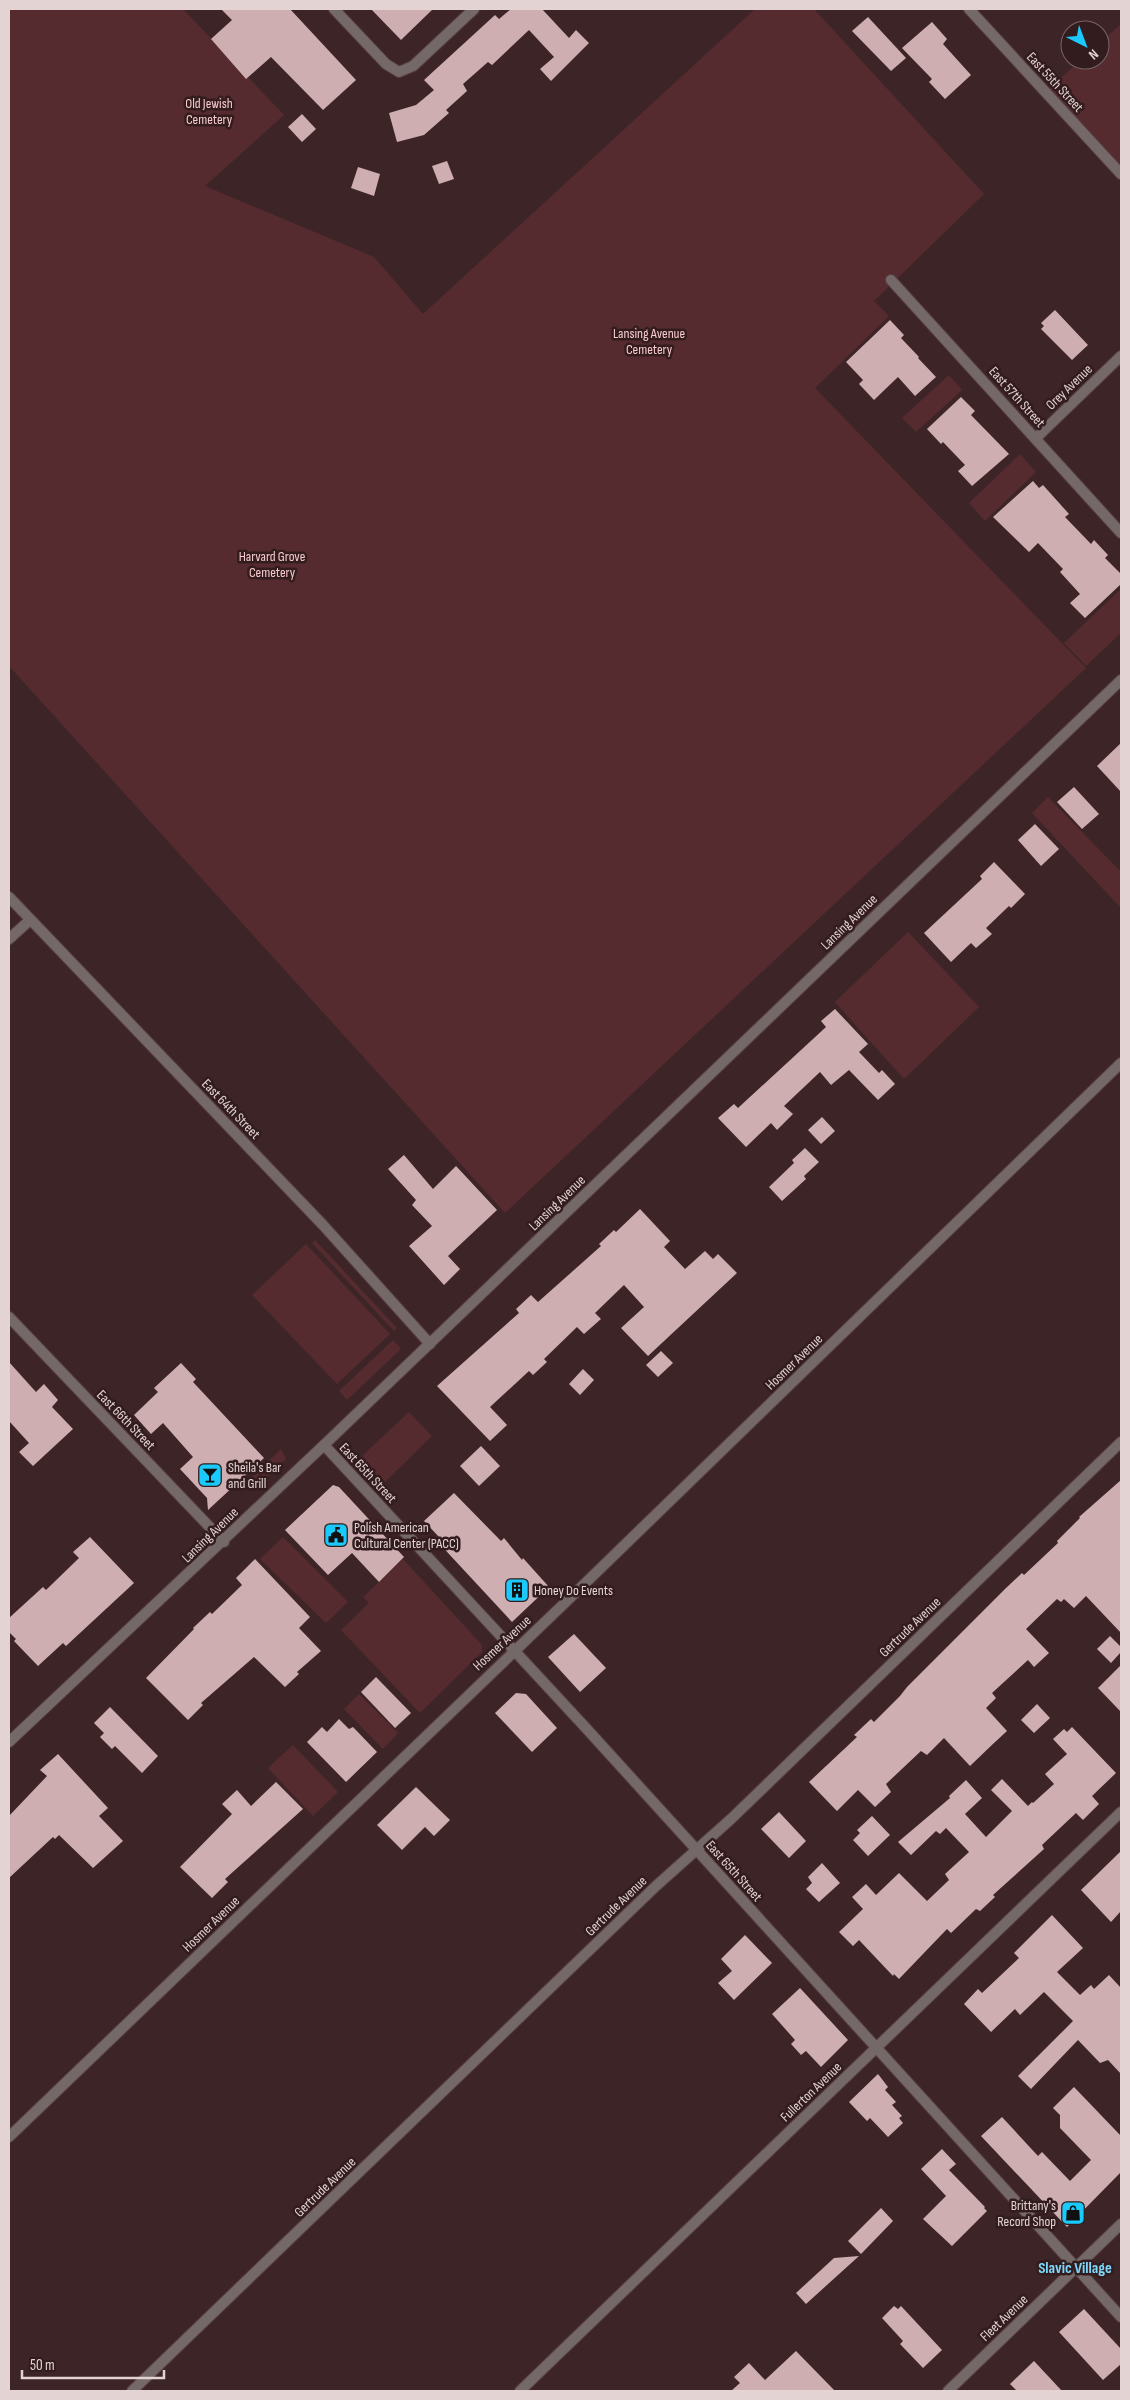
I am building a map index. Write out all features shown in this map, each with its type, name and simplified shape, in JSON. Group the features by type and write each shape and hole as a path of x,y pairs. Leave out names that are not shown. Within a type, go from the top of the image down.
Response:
{"street":[{"path":"334,9 386,64 399,72 413,66 474,9"},
{"name":"East 55th Street","path":"969,9 1121,174"},
{"name":"East 57th Street","path":"891,280 1121,533"},
{"name":"Orey Avenue","path":"1036,438 1121,356"},
{"name":"Lansing Avenue","path":"9,1742 224,1542 1121,680"},
{"name":"East 64th Street","path":"9,897 323,1225 430,1344"},
{"path":"9,939 30,920"},
{"name":"Hosmer Avenue","path":"9,2137 1121,1063"},
{"name":"East 66th Street","path":"11,1324 224,1542"},
{"name":"Gertrude Avenue","path":"132,2391 642,1900 697,1851 1121,1442"},
{"name":"East 65th Street","path":"324,1445 513,1652 585,1727 1121,2317"},
{"name":"Fullerton Avenue","path":"520,2391 1121,1812"},
{"name":"Fleet Avenue","path":"948,2391 1121,2224"}],"green space":[{"name":"Harvard Grove Cemetery","path":"9,9 183,9 284,115 205,186 374,257 423,314 755,9 814,9 984,194 874,301 889,316 815,388 1086,668 505,1213 9,666"},
{"path":"1121,24 1121,174 1045,92 1070,70 1110,70 1110,34"},
{"path":"949,375 962,390 916,432 902,418"},
{"path":"1020,454 1036,472 985,521 969,503"},
{"path":"1121,589 1121,633 1086,666 1064,643"},
{"path":"1048,797 1121,872 1121,908 1032,813"},
{"path":"908,932 979,1007 904,1079 835,1002"},
{"path":"315,1240 397,1328 394,1331 312,1243"},
{"path":"306,1244 390,1334 337,1384 252,1295"},
{"path":"393,1340 401,1349 347,1400 339,1391"},
{"path":"409,1412 432,1436 384,1483 364,1462 363,1455"},
{"path":"281,1449 286,1459 257,1487 250,1479"},
{"path":"283,1537 348,1602 326,1623 260,1559"},
{"path":"403,1559 482,1645 482,1652 420,1713 341,1630 369,1603 363,1597"},
{"path":"359,1694 398,1733 383,1749 344,1709"},
{"path":"293,1745 338,1792 313,1816 268,1768"}],"building":[{"path":"221,9 290,9 356,80 323,110 271,57 246,79 211,39 232,20"},
{"path":"371,9 433,9 401,40"},
{"path":"511,9 542,9 569,38 576,30 589,43 551,81 540,69 554,57 529,30 492,65 488,62 463,84 467,91 446,110 449,113 424,135 397,142 389,113 416,105 434,90 424,80 495,15 499,19"},
{"path":"868,17 906,58 891,71 852,31"},
{"path":"932,22 947,39 943,44 971,75 945,99 929,82 932,79 902,48"},
{"path":"302,114 316,129 302,142 288,127"},
{"path":"447,161 454,179 439,184 432,166"},
{"path":"358,167 380,174 374,196 351,188"},
{"path":"1055,310 1088,345 1072,360 1041,329 1044,326 1041,323"},
{"path":"890,320 904,335 901,338 936,377 915,396 898,377 874,400 859,384 863,380 846,362"},
{"path":"961,397 975,411 971,415 1009,454 972,486 958,471 965,465 943,442 941,444 927,429"},
{"path":"1033,481 1039,488 1043,485 1069,514 1065,517 1091,544 1094,540 1108,555 1105,558 1121,574 1121,584 1085,618 1070,603 1080,594 1060,572 1063,569 1038,543 1029,552 993,517"},
{"path":"1121,743 1121,792 1097,766"},
{"path":"1074,787 1099,814 1082,829 1057,802"},
{"path":"1035,824 1059,849 1041,866 1018,840"},
{"path":"994,862 1025,894 986,928 992,934 976,948 971,943 951,962 924,933 982,879 980,876"},
{"path":"835,1009 868,1044 859,1052 879,1073 882,1070 895,1084 878,1100 849,1070 831,1085 820,1072 784,1106 793,1114 777,1130 771,1123 746,1147 718,1118 734,1104 738,1108 826,1027 821,1021"},
{"path":"822,1117 835,1131 821,1144 808,1130"},
{"path":"805,1148 819,1162 804,1176 806,1179 782,1201 769,1187 794,1163 792,1160"},
{"path":"404,1155 433,1189 456,1166 497,1210 448,1256 460,1269 444,1285 409,1246 432,1226 412,1205 416,1200 388,1169"},
{"path":"640,1209 670,1241 664,1247 685,1269 705,1251 713,1259 718,1254 737,1273 648,1356 621,1328 644,1307 624,1285 595,1313 601,1319 584,1334 577,1327 544,1359 547,1362 533,1375 529,1371 490,1407 507,1425 490,1441 437,1386 519,1313 516,1309 531,1295 538,1302 601,1246 599,1244 614,1230 616,1232"},
{"path":"661,1351 673,1363 658,1377 646,1365"},
{"path":"9,1362 36,1392 44,1384 58,1400 52,1407 73,1429 33,1466 19,1452 29,1443 9,1421"},
{"path":"181,1363 196,1379 193,1382 264,1458 208,1510 207,1498 180,1469 193,1457 163,1423 151,1434 134,1415 158,1392 154,1388"},
{"path":"583,1369 594,1380 580,1395 569,1384"},
{"path":"481,1446 500,1466 479,1486 460,1466"},
{"path":"1121,1480 1121,1633 1086,1596 1074,1608 1064,1599 1061,1602 1057,1599 1026,1629 1049,1653 1034,1667 1028,1660 992,1693 996,1698 986,1708 1007,1731 970,1766 944,1738 927,1755 921,1751 886,1784 891,1792 875,1807 858,1790 837,1811 809,1782 857,1737 854,1735 871,1719 874,1722 1006,1588 1022,1573 1024,1575 1058,1543 1057,1541 1079,1517"},
{"name":"Polish American Cultural Center (PACC)","path":"333,1485 339,1487 404,1557 379,1582 352,1553 328,1575 285,1530"},
{"path":"454,1493 501,1541 504,1538 522,1560 523,1558 549,1587 512,1622 436,1540 439,1537 424,1521"},
{"path":"90,1537 134,1583 66,1646 63,1643 38,1666 14,1641 16,1639 9,1632 9,1618 43,1587 46,1590 79,1558 73,1552"},
{"path":"255,1559 310,1617 299,1628 321,1651 297,1672 299,1674 285,1687 254,1657 201,1703 203,1705 188,1720 146,1678 193,1628 210,1612 212,1614 242,1585 236,1578"},
{"path":"574,1634 606,1668 580,1692 548,1657"},
{"path":"1110,1636 1121,1647 1121,1652 1111,1663 1097,1649"},
{"path":"1121,1665 1121,1712 1098,1688"},
{"path":"376,1677 411,1713 395,1728 361,1692"},
{"path":"516,1693 526,1694 557,1728 532,1752 495,1713"},
{"path":"1037,1704 1050,1718 1034,1733 1021,1720"},
{"path":"110,1707 158,1756 142,1773 115,1746 112,1749 100,1737 104,1733 94,1723"},
{"path":"339,1719 349,1729 353,1727 377,1752 346,1782 307,1742 322,1727 327,1732"},
{"path":"1072,1727 1116,1773 1092,1796 1099,1804 1083,1820 1076,1813 1042,1845 1044,1849 993,1895 995,1897 980,1911 976,1909 951,1933 947,1929 899,1979 894,1974 893,1976 859,1940 853,1946 839,1932 863,1909 852,1897 866,1884 876,1895 899,1873 927,1901 949,1880 945,1874 969,1852 946,1828 940,1834 936,1831 911,1855 898,1842 950,1798 949,1796 966,1780 982,1798 965,1814 986,1837 1012,1811 991,1790 1002,1779 1028,1806 1033,1803 1054,1784 1045,1774 1067,1754 1053,1739 1064,1729 1067,1732"},
{"path":"58,1754 108,1808 99,1816 123,1841 93,1868 59,1835 55,1839 53,1837 9,1878 9,1816 47,1776 40,1770"},
{"path":"276,1782 303,1809 225,1879 228,1882 212,1898 180,1867 232,1814 222,1804 237,1790 251,1806"},
{"path":"416,1787 450,1820 434,1836 425,1827 402,1850 377,1825"},
{"path":"779,1812 806,1841 789,1858 761,1829"},
{"path":"872,1816 890,1835 868,1856 853,1840 860,1833 857,1830"},
{"path":"1121,1851 1121,1911 1111,1922 1081,1890"},
{"path":"822,1863 840,1883 819,1902 806,1889 812,1883 808,1877"},
{"path":"1052,1915 1083,1948 1057,1972 1080,1995 1091,1985 1094,1989 1109,1975 1121,1988 1121,2074 1108,2060 1100,2063 1078,2040 1031,2089 1018,2076 1073,2021 1044,1992 1020,2015 1015,2009 991,2032 964,2004 978,1989 982,1993 1019,1958 1014,1953"},
{"path":"745,1935 772,1963 734,2000 718,1983 732,1971 721,1959"},
{"path":"800,1988 848,2040 821,2067 806,2051 801,2055 791,2044 795,2040 772,2014"},
{"path":"878,2074 888,2087 885,2090 896,2102 892,2105 902,2116 899,2118 903,2123 888,2137 870,2118 867,2121 849,2102"},
{"path":"1074,2087 1121,2136 1121,2172 1067,2227 981,2136 1002,2117 1038,2156 1042,2152 1070,2181 1091,2160 1060,2128 1060,2115 1053,2108"},
{"path":"942,2149 956,2164 949,2170 987,2211 952,2246 923,2219 946,2196 921,2169"},
{"path":"881,2208 893,2221 861,2254 848,2241"},
{"path":"859,2256 806,2304 796,2293 834,2258"},
{"path":"894,2306 898,2309 901,2306 942,2350 923,2368 900,2344 903,2341 882,2318"},
{"path":"1084,2309 1121,2349 1121,2364 1103,2380 1059,2332"},
{"path":"796,2351 835,2391 731,2391 740,2383 734,2377 749,2363 765,2380"},
{"path":"1034,2361 1062,2391 1017,2391 1010,2384"}],"place":[{"name":"Sheila's Bar and Grill","path":"210,1475"},
{"name":"Polish American Cultural Center (PACC)","path":"336,1535"},
{"name":"Honey Do Events","path":"517,1590"},
{"name":"Brittany's Record Shop","path":"1073,2213"}],"district":[{"name":"Slavic Village","path":"1075,2268"}],"park label":[{"name":"Old Jewish Cemetery","path":"209,112"},
{"name":"Lansing Avenue Cemetery","path":"649,342"}]}
